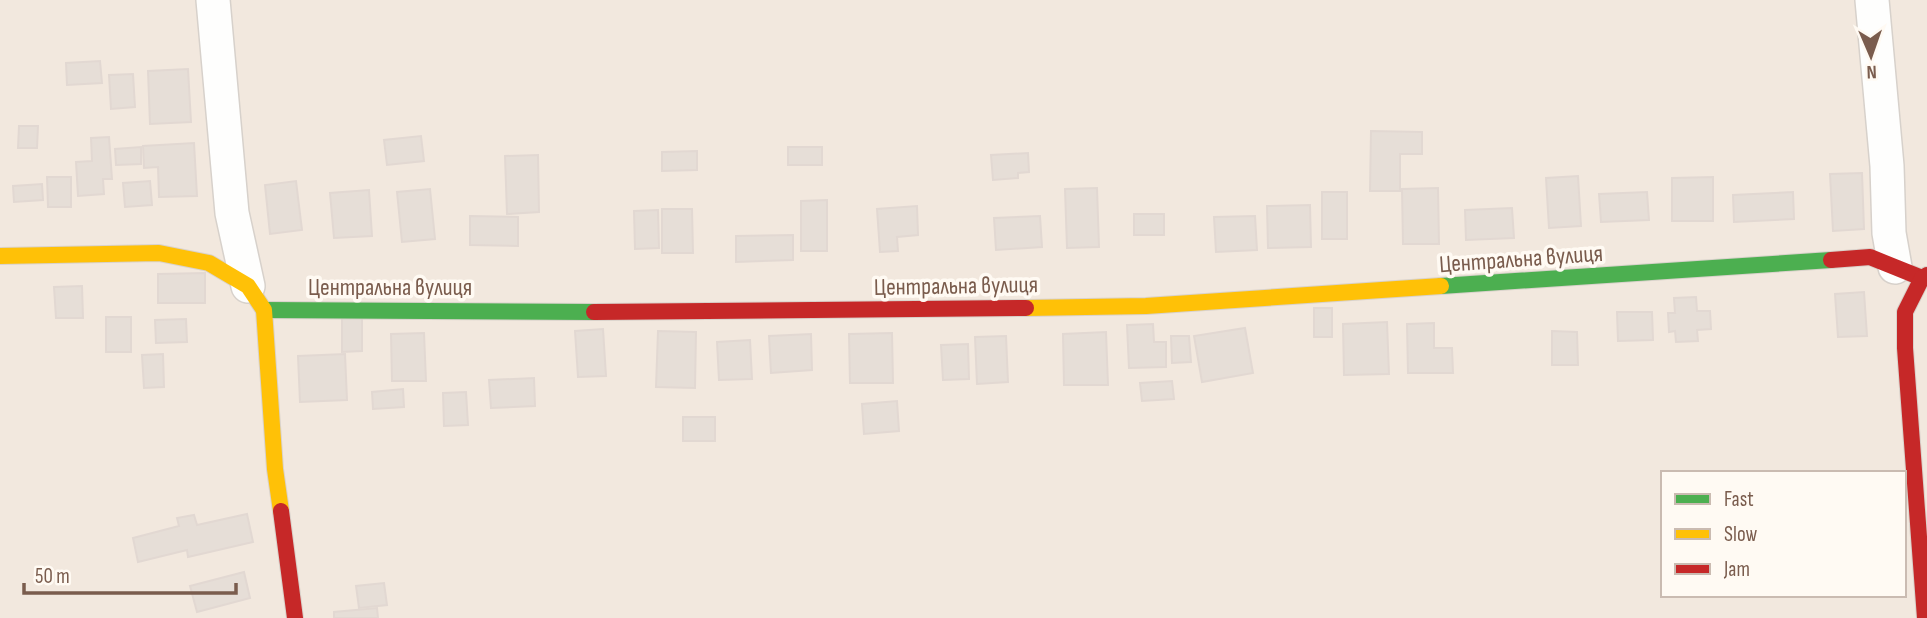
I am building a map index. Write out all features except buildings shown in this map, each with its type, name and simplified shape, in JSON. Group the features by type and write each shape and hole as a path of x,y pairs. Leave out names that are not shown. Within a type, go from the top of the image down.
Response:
{"street":[{"path":"213,0 232,213 256,298 295,618"},
{"path":"1872,0 1887,166 1889,233 1915,273 1905,312 1925,618"},
{"path":"0,256 159,253 209,263 256,298"},
{"name":"Центральна вулиця","path":"256,298 700,312 1146,306 1870,257 1915,273"}],"shaded area":[{"path":"0,0 1927,0 1927,618 0,618"}],"traffic: fast":[{"path":"1441,286 1831,260"},
{"path":"264,310 594,312"}],"traffic: slow":[{"path":"0,256 159,253 209,263 248,286 264,310 275,469 281,511"},
{"path":"1026,308 1146,306 1441,286"}],"traffic: jam":[{"path":"1831,260 1870,257 1922,278"},
{"path":"1925,618 1905,348 1905,312 1922,278 1927,275"},
{"path":"594,312 1026,308"},
{"path":"281,511 295,618"}]}
